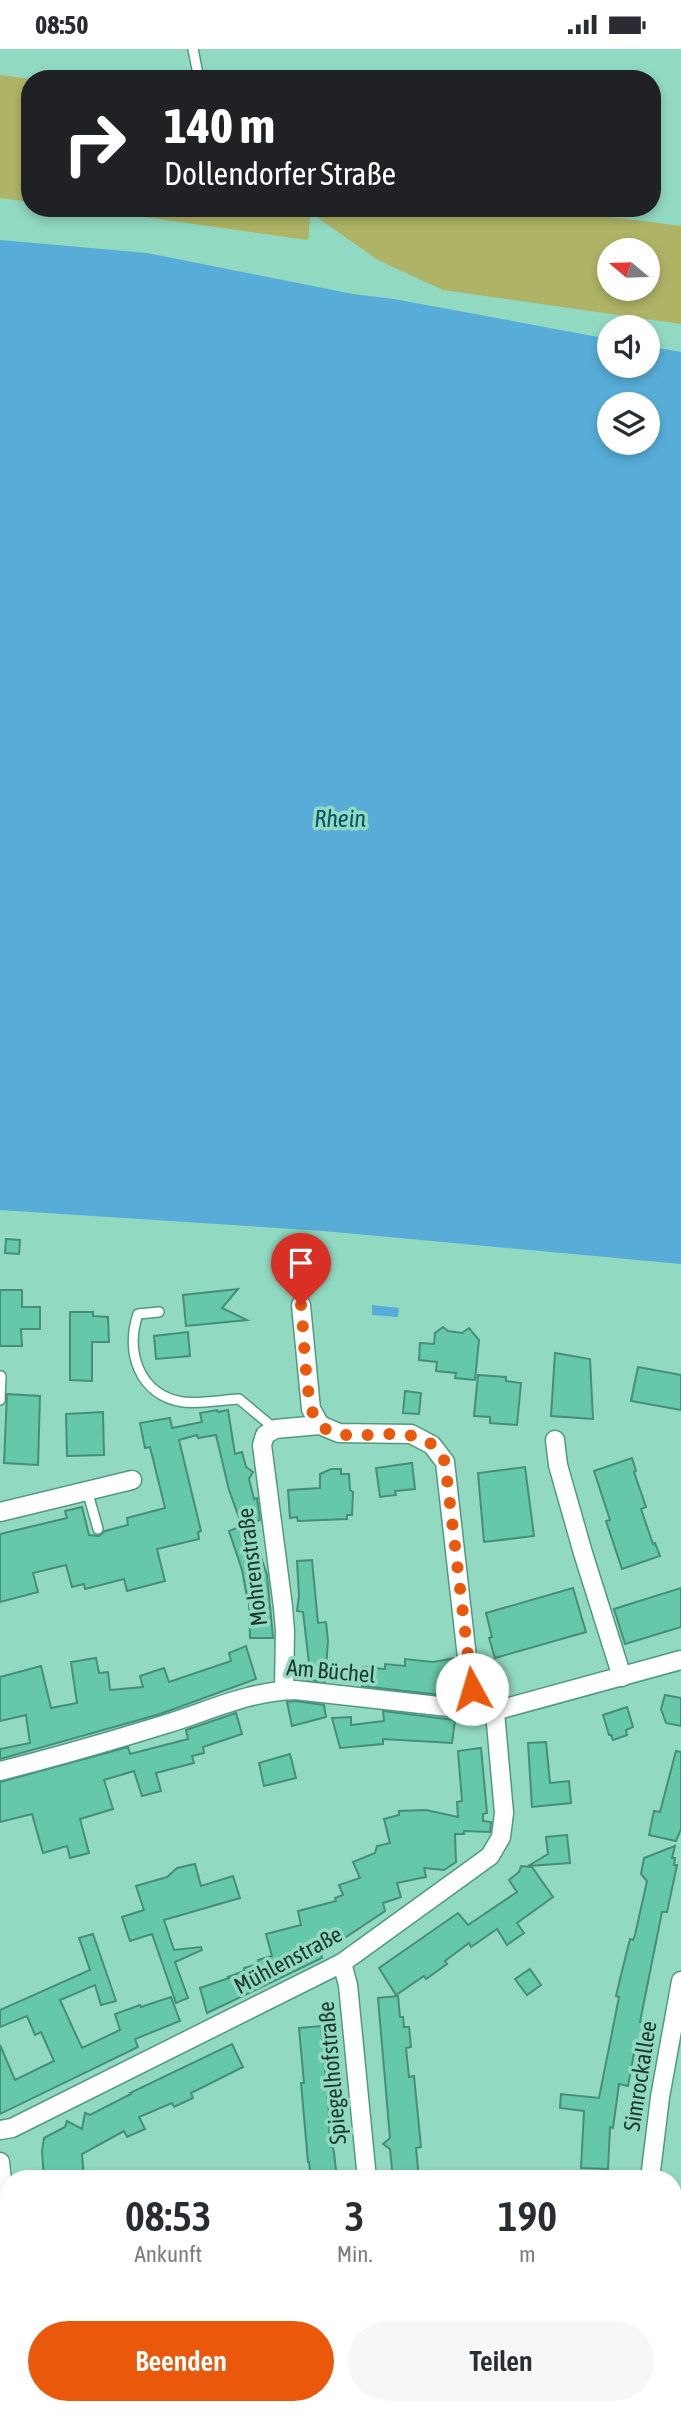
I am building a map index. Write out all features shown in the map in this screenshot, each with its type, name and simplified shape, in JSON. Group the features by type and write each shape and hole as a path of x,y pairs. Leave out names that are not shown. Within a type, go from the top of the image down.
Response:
{"street":[{"path":"301,1305 311,1409 320,1425"},
{"path":"269,1434 320,1425 339,1433 411,1434 432,1445 441,1455 447,1470 473,1711"},
{"name":"Mohrenstraße","path":"269,1434 262,1445 284,1619 284,1690"},
{"path":"555,1440 558,1465 622,1677"},
{"path":"0,1512 132,1480"},
{"name":"Am Büchel","path":"0,1771 167,1724 251,1695 284,1690 495,1712 681,1660"},
{"name":"Mühlenstraße","path":"0,2130 18,2125 342,1963 482,1863 499,1844 503,1830 504,1813 495,1712"},
{"name":"Spiegelhofstraße","path":"342,1963 348,1985 366,2170"},
{"name":"Simrockallee","path":"651,2170 660,2097 681,1981"}],"lane":[{"path":"193,49 197,70"},
{"path":"159,1312 138,1314 133,1329 133,1354 140,1375 154,1391 169,1399 186,1402 239,1399 269,1434"},
{"path":"0,1400 1,1376"},
{"path":"87,1490 98,1529"}],"green space":[{"path":"0,75 21,78 21,201 0,198"},
{"path":"145,217 310,217 308,240"},
{"path":"317,217 612,217 681,226 681,324 660,321 660,315 618,315 443,290 378,260"}],"water":[{"name":"Rhein","path":"0,240 147,253 353,294 394,299 597,337 597,378 660,378 660,348 681,352 681,1264 324,1231 0,1210"},
{"path":"372,1305 399,1308 398,1317 372,1315"}],"building":[{"path":"6,1239 20,1240 19,1254 5,1253"},
{"path":"238,1289 222,1308 247,1320 186,1326 183,1295"},
{"path":"0,1290 22,1290 22,1307 40,1307 40,1329 21,1329 22,1346 0,1346"},
{"path":"70,1312 93,1312 93,1316 108,1317 109,1342 92,1342 92,1381 70,1380"},
{"path":"443,1327 448,1331 462,1333 469,1328 479,1340 475,1380 455,1378 456,1373 436,1371 437,1362 419,1360 420,1343 434,1344 435,1333"},
{"path":"188,1332 190,1356 156,1359 154,1336"},
{"path":"555,1353 590,1359 593,1419 551,1416"},
{"path":"638,1367 681,1375 681,1410 631,1401"},
{"path":"478,1375 506,1377 506,1381 521,1383 517,1425 490,1423 490,1417 474,1416"},
{"path":"405,1391 421,1393 419,1414 403,1413"},
{"path":"7,1394 40,1396 38,1465 4,1463"},
{"path":"228,1410 235,1454 242,1452 246,1467 253,1472 249,1479 254,1499 257,1498 260,1520 250,1524 267,1575 273,1638 250,1638 249,1596 247,1597 242,1570 229,1531 242,1526 229,1490 216,1435 198,1438 197,1435 179,1440 201,1531 198,1532 199,1539 157,1549 165,1581 127,1591 124,1579 85,1589 84,1584 72,1587 66,1565 33,1573 38,1592 0,1602 0,1534 67,1518 65,1511 82,1507 89,1535 99,1536 105,1531 128,1525 127,1518 165,1508 150,1447 145,1448 140,1423 170,1418 172,1428 202,1422 200,1413"},
{"path":"103,1412 104,1455 67,1456 66,1414"},
{"path":"632,1458 646,1507 641,1509 660,1556 622,1569 606,1521 610,1520 594,1471"},
{"path":"412,1463 415,1489 395,1491 396,1495 380,1497 376,1468"},
{"path":"525,1467 534,1536 484,1542 478,1473"},
{"path":"331,1469 341,1469 341,1474 349,1474 350,1490 353,1492 352,1515 347,1515 347,1519 298,1521 297,1517 290,1518 288,1490 320,1488 320,1474"},
{"path":"312,1560 318,1623 326,1622 328,1641 325,1682 303,1679 305,1663 309,1663 303,1612 297,1611 297,1561"},
{"path":"573,1588 586,1632 495,1658 486,1613"},
{"path":"681,1588 681,1627 625,1644 614,1609"},
{"path":"246,1646 256,1679 160,1714 0,1759 0,1749 30,1743 26,1715 0,1721 0,1677 41,1666 51,1708 77,1703 71,1662 96,1658 99,1673 108,1672 110,1690 143,1687 140,1676 164,1668 169,1682 231,1661 229,1653"},
{"path":"456,1658 458,1697 362,1686 363,1667 385,1669 385,1664 405,1666 405,1659 433,1662"},
{"path":"665,1695 681,1698 681,1726 666,1723 661,1709"},
{"path":"287,1702 324,1705 326,1717 292,1726"},
{"path":"627,1707 633,1727 626,1730 627,1735 613,1740 603,1715"},
{"path":"383,1711 455,1720 452,1743 383,1739 383,1744 340,1748 332,1718 351,1717 351,1725 384,1721"},
{"path":"236,1713 242,1734 203,1747 204,1753 192,1756 194,1763 156,1773 161,1791 142,1796 134,1771 104,1780 113,1809 80,1819 89,1853 70,1858 67,1846 43,1853 32,1814 0,1822 0,1782 128,1747 130,1754 188,1739 186,1730"},
{"path":"546,1742 550,1783 569,1781 571,1803 532,1807 528,1743"},
{"path":"481,1748 487,1813 483,1814 483,1821 491,1822 490,1832 464,1831 464,1834 455,1834 456,1862 444,1870 424,1868 426,1877 397,1883 401,1897 383,1903 385,1911 334,1945 320,1949 322,1958 207,2013 200,1988 229,1978 244,1971 244,1968 259,1964 258,1960 272,1956 266,1934 301,1925 298,1911 336,1901 335,1898 343,1895 339,1885 360,1878 353,1862 375,1853 377,1846 390,1843 384,1819 399,1815 399,1811 426,1810 458,1817 457,1802 462,1801 458,1751"},
{"path":"676,1751 681,1752 681,1829 676,1841 649,1835 654,1811 660,1812"},
{"path":"290,1754 296,1778 264,1786 259,1763"},
{"path":"567,1835 570,1863 528,1866 548,1854 546,1837"},
{"path":"675,1846 672,1858 675,1858 674,1865 677,1865 667,1912 662,1912 640,2022 644,2022 640,2043 636,2042 628,2086 619,2084 613,2128 610,2127 608,2169 581,2168 584,2111 560,2108 561,2094 599,2098 619,1997 616,1996 630,1939 633,1940 635,1935 647,1881 641,1874 644,1858"},
{"path":"195,1864 201,1886 233,1876 240,1898 164,1920 174,1950 201,1947 202,1950 175,1962 188,1998 176,2003 152,1934 130,1941 122,1917 144,1910 136,1886 167,1877 177,1868"},
{"path":"521,1866 532,1867 553,1897 517,1923 524,1933 507,1945 497,1929 471,1947 469,1943 426,1979 424,1976 396,1995 379,1968 458,1913 468,1925 517,1892 509,1880 519,1872"},
{"path":"93,1934 116,2001 101,2005 95,1985 60,2000 82,2048 120,2030 115,2014 140,2005 141,2007 171,1997 180,2021 135,2039 138,2047 0,2114 0,2045 15,2080 54,2061 41,2032 35,2035 27,2016 0,2027 0,2010 90,1970 79,1938"},
{"path":"530,1969 541,1985 527,1995 515,1979"},
{"path":"398,1996 400,2017 403,2017 404,2027 409,2027 411,2047 406,2048 409,2077 414,2076 421,2147 416,2148 418,2170 392,2170 390,2149 383,2144 390,2138 378,1998"},
{"path":"321,2026 329,2130 336,2170 310,2170 301,2083 304,2083 299,2028"},
{"path":"232,2044 243,2067 191,2093 193,2098 174,2107 172,2103 139,2117 145,2129 127,2137 124,2131 82,2154 83,2170 43,2170 44,2138 65,2127 67,2121 82,2129 85,2113 90,2115"}],"route":[{"path":"301,1305 311,1409 320,1425 339,1433 411,1434 437,1449 445,1462 472,1689"}]}
